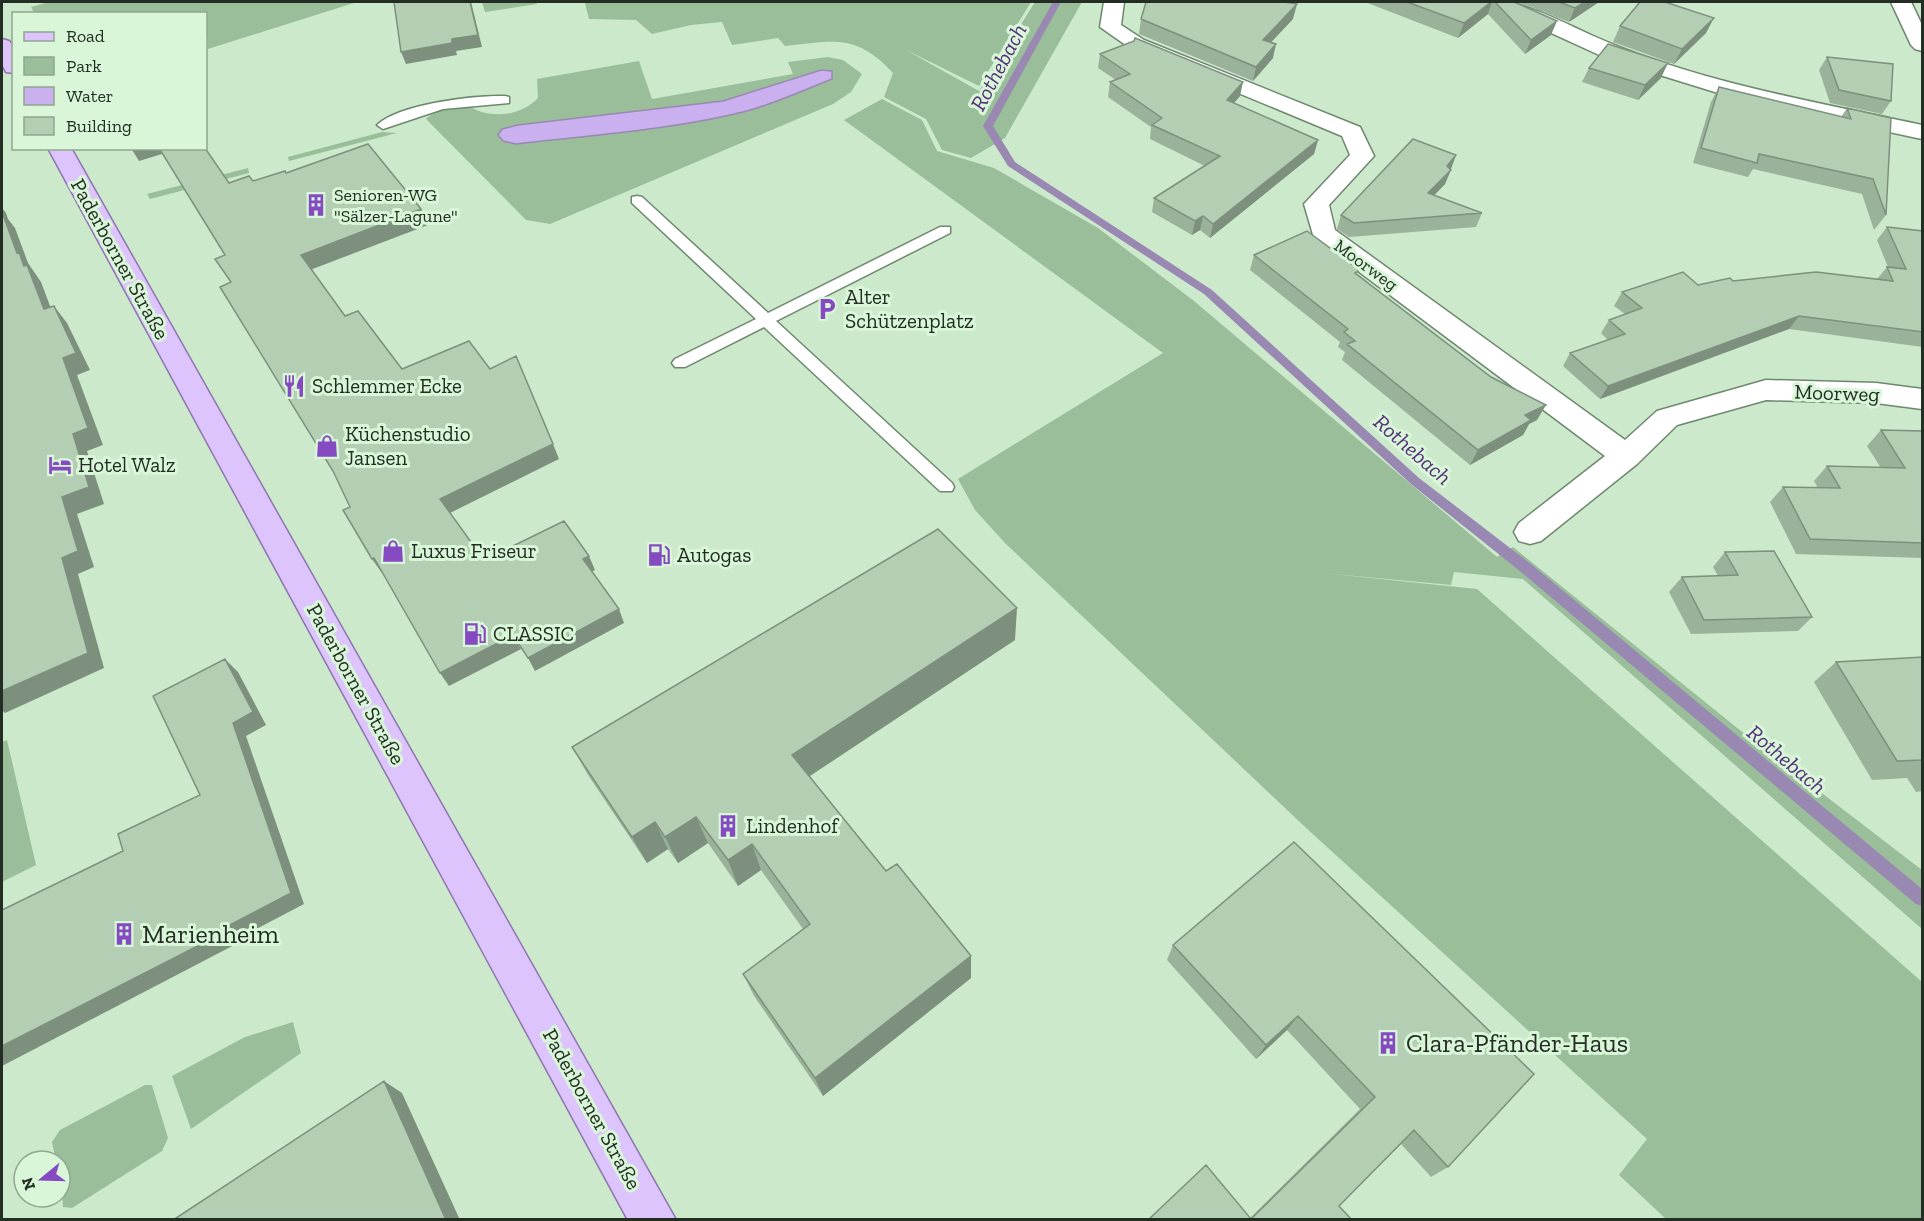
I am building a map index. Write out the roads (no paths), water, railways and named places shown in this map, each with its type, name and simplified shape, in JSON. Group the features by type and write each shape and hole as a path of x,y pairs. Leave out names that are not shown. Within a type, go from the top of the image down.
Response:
{"main road":[{"path":"2,45 12,63"},
{"name":"Paderborner Straße","path":"60,150 653,1220"}],"street":[{"name":"Moorweg","path":"1114,2 1110,27 1137,44 1352,132 1362,156 1316,204 1323,233 1626,456"},
{"path":"1499,2 1616,54 1740,93 1923,132"},
{"path":"1901,2 1923,45"},
{"name":"Moorweg","path":"1530,532 1626,456 1667,418 1766,390 1876,393 1923,399"}],"lane":[{"path":"383,125 421,109 477,98 505,100"},
{"path":"637,200 946,487"},
{"path":"680,363 945,230"}],"water":[{"path":"821,70 832,71 832,79 769,104 719,118 632,131 516,144 503,141 498,135 502,129 518,125 723,101"}],"waterway":[{"name":"Rothebach","path":"1057,2 988,126 1011,164 1208,292 1415,481 1526,568 1922,899"}],"place":[{"name":"Senioren-WG \"Sälzer-Lagune\"","path":"316,205"},
{"name":"Alter Schützenplatz","path":"827,309"},
{"name":"Schlemmer Ecke","path":"294,386"},
{"name":"Küchenstudio Jansen","path":"327,446"},
{"name":"Hotel Walz","path":"60,465"},
{"name":"Luxus Friseur","path":"393,551"},
{"name":"Autogas","path":"659,555"},
{"name":"CLASSIC","path":"475,634"},
{"name":"Lindenhof","path":"728,826"},
{"name":"Marienheim","path":"124,934"},
{"name":"Clara-Pfänder-Haus","path":"1388,1043"}]}
